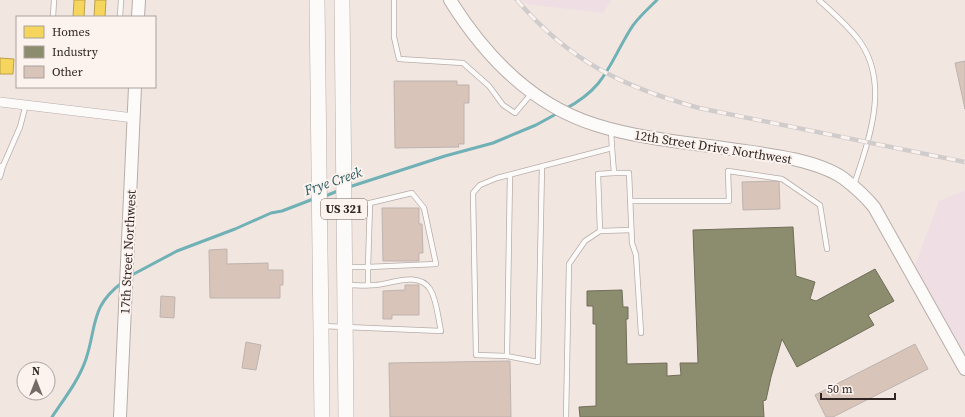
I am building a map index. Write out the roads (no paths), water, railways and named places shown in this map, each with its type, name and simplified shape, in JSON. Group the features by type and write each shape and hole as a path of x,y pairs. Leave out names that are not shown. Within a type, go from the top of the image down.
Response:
{"highway":[{"name":"US 321","path":"317,0 322,417"},
{"name":"US 321","path":"342,0 346,417"}],"street":[{"path":"138,16 139,0"},
{"name":"12th Street Drive Northwest","path":"450,0 462,19 486,50 506,72 532,93 550,105 572,116 611,129 656,138 783,157 815,166 842,177 874,207 965,369"},
{"name":"17th Street Northwest","path":"120,417 135,88"},
{"path":"0,102 134,118"}],"lane":[{"path":"53,16 54,0"},
{"path":"120,16 121,0"},
{"path":"394,0 394,37 399,59 463,63 489,86 504,105 515,112 532,93"},
{"path":"819,0 858,39 871,62 876,92 874,109 868,142 853,186"},
{"path":"0,178 1,166 20,127 26,104"},
{"path":"611,129 614,173"},
{"path":"542,166 538,362 507,356 476,355 473,193 480,185 510,175 542,166 612,148"},
{"path":"631,201 729,201 728,171 782,179 820,205 827,248"},
{"path":"600,230 598,174 629,173 631,230 632,243 636,256 641,333"},
{"path":"507,356 510,175"},
{"path":"344,206 370,203 412,193 424,208 436,264 344,267"},
{"path":"368,285 370,203"},
{"path":"566,417 569,264 585,241 600,230 631,230"},
{"path":"320,326 441,330 433,298 429,288 422,282 396,280 368,285 344,285"}],"waterway":[{"name":"Frye Creek","path":"565,109 579,101 598,84 611,65 635,22 657,0"},
{"name":"Frye Creek","path":"349,187 445,156 493,143 536,125 558,113"},
{"name":"Frye Creek","path":"323,197 340,190"},
{"name":"Frye Creek","path":"130,276 177,251 235,229 271,213 282,211 316,198"},
{"name":"Frye Creek","path":"52,417 71,389 83,367 96,317 100,308 112,291 123,282"}],"railway":[{"path":"517,0 557,40 577,55 599,69 646,91 699,108 965,162"}]}
